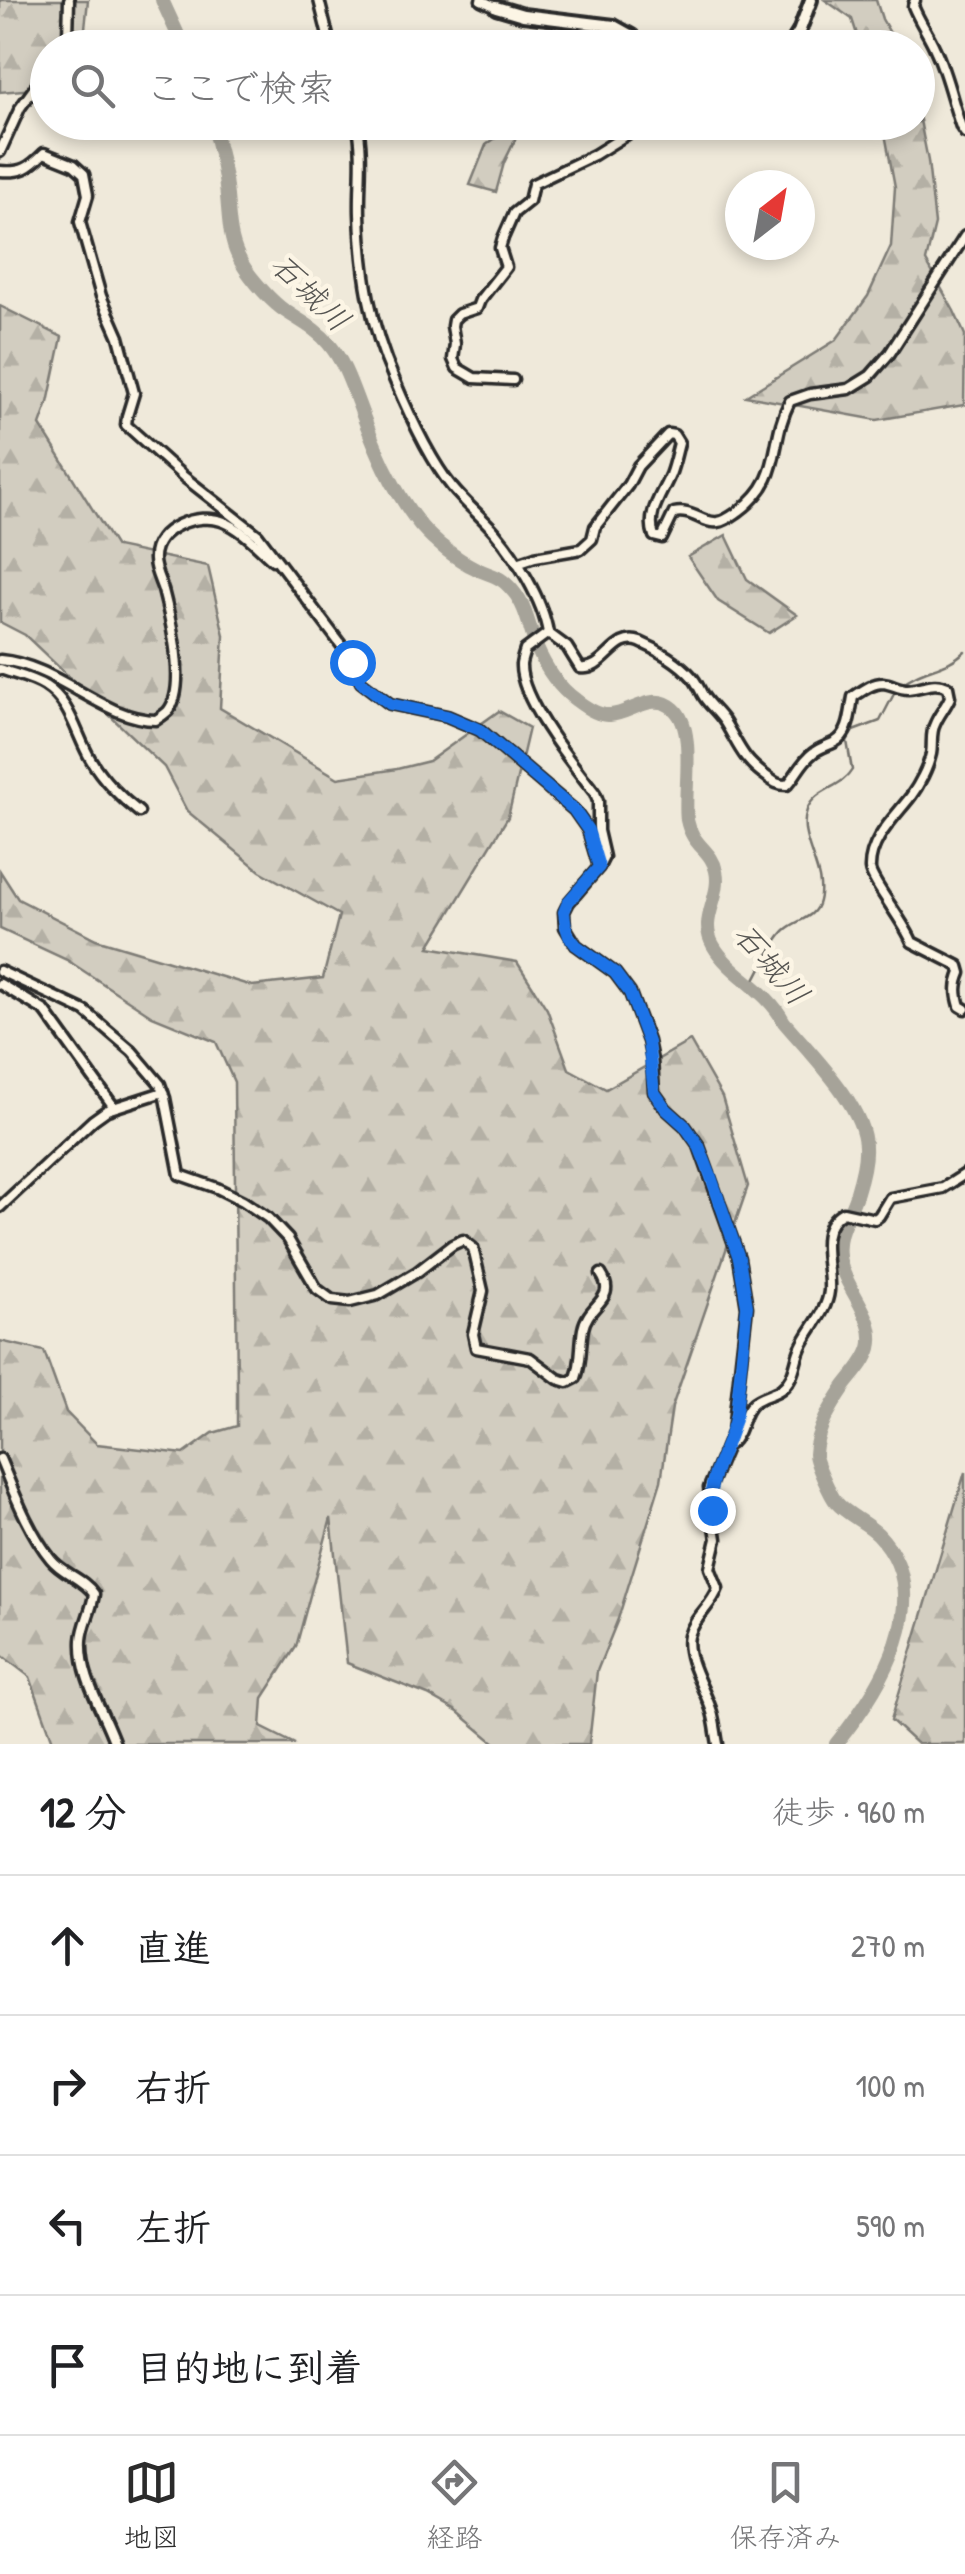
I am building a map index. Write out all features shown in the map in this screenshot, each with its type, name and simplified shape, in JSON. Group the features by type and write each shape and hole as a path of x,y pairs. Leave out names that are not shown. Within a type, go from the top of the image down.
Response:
{"street":[{"path":"68,30 69,0"},
{"path":"318,0 326,30"},
{"path":"481,0 523,15 621,30"},
{"path":"801,30 811,0"},
{"path":"915,0 913,6 923,30"},
{"path":"935,49 965,133"},
{"path":"0,152 30,94"},
{"path":"360,140 364,286 393,377 451,486 496,533 516,563 542,611 546,634 567,647 580,668 586,670 617,645 636,640 694,678 744,758 779,786 792,781 816,750 840,740 853,697 869,687 886,683 910,689 934,683 948,687 950,697 934,725 931,755 924,772 913,794 882,832 870,869 912,942 959,966 962,973 956,994 965,1009"},
{"path":"513,380 474,378 457,368 453,358 453,320 478,308 504,272 500,248 503,238 514,213 532,196 533,184 618,140"},
{"path":"0,171 33,166 44,153 74,165 84,174 88,194 80,222 134,394 126,425 184,478 258,535 345,650 361,682 390,704 447,716 480,730 574,810 588,830 599,867"},
{"path":"516,563 588,544 638,466 668,434 674,435 679,443 653,513 650,526 654,536 662,538 674,513 687,511 716,522 727,519 756,497 770,475 790,401 850,389 870,376 890,353 965,236"},
{"path":"0,660 54,676 128,716 156,720 168,712 177,685 174,630 154,558 164,534 200,518 216,518 230,524 284,569"},
{"path":"546,634 525,650 521,667 544,724 595,794 604,857 568,902 564,912 566,927 576,945 615,973 630,993 648,1042 654,1092 699,1146 739,1258 747,1306 733,1431 710,1488 717,1540 710,1568 718,1588 688,1638 688,1651 712,1712 718,1744"},
{"path":"0,669 44,685 60,699 91,760 140,812"},
{"path":"0,971 86,1011 132,1051 160,1084 180,1175 230,1194 268,1218 288,1239 316,1289 332,1300 350,1302 378,1294 463,1240 473,1248 483,1291 473,1334 476,1348 530,1358 568,1382 576,1378 580,1368 583,1328 589,1313 607,1295 608,1286 601,1274"},
{"path":"0,984 45,1010 114,1108"},
{"path":"0,1207 93,1120 114,1108 162,1092"},
{"path":"726,1447 738,1436 753,1403 781,1389 796,1368 798,1350 820,1316 829,1293 826,1232 833,1218 843,1212 875,1219 890,1198 943,1188 965,1174"},
{"path":"0,1459 41,1545 54,1563 87,1584 94,1594 82,1637 83,1654 90,1690 106,1718 114,1744"}],"green space":[{"path":"0,0 88,0 85,30 30,30 30,89 0,92"},
{"path":"825,0 876,0 888,30 856,30 852,19"},
{"path":"493,140 515,140 496,192 470,185 486,145"},
{"path":"886,140 924,140 935,224 926,261 965,335 964,405 877,420 746,396 836,340 868,296 891,246 895,187"},
{"path":"0,306 62,337 40,425 116,547 208,566 224,635 220,708 338,778 429,761 499,711 529,728 508,817 429,947 517,962 547,1009 569,1069 606,1089 690,1041 722,1097 748,1186 672,1407 661,1481 618,1619 597,1671 589,1744 496,1744 458,1712 428,1695 347,1663 331,1518 296,1647 263,1698 261,1727 295,1744 54,1744 30,1677 0,1654 0,1341 44,1351 66,1412 97,1444 184,1454 213,1433 237,1426 237,1393 234,1082 216,1042 152,1016 67,960 0,929 0,871 18,899 96,939 252,986 323,978 339,915 260,871 187,811 164,767 25,635 0,622"},
{"path":"726,535 747,579 797,615 769,633 718,601 688,557"},
{"path":"965,1472 965,1744 917,1744 891,1720"}],"waterway":[{"name":"石城川","path":"162,0 176,30"},
{"name":"石城川","path":"216,140 231,234 241,262 275,303 318,333 334,351 347,373 385,468 421,526 453,555 499,579 513,591 548,669 580,703 596,713 610,715 658,702 674,709 681,719 687,746 687,820 716,871 708,926 713,945 768,1000 834,1081 863,1131 863,1170 842,1231 839,1256 869,1325 870,1348 826,1418 815,1454 836,1502 878,1534 896,1559 903,1586 903,1614 885,1670 836,1744"},
{"path":"901,685 965,651"},
{"path":"753,983 781,935 810,915 819,901 819,878 805,832 807,810 816,797 852,770 847,741 853,731 880,721 896,690"}],"route":[{"path":"352,662 361,682 390,704 447,716 480,730 574,810 588,830 599,867 568,902 564,918 569,936 615,973 630,993 648,1042 654,1092 699,1146 739,1258 747,1306 736,1414 710,1488 712,1510"}]}
